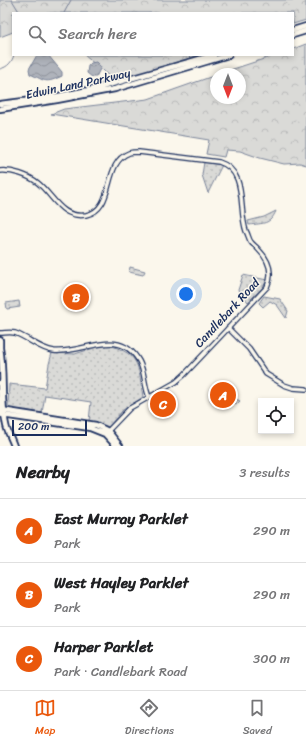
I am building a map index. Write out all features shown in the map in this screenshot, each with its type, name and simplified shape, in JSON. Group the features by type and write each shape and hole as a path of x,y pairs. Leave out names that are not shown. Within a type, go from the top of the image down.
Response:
{"main road":[{"path":"294,30 306,26"},
{"path":"294,35 306,31"},
{"name":"Edwin Land Parkway","path":"0,104 48,98 94,89 210,56"},
{"name":"Edwin Land Parkway","path":"0,109 116,89 226,56"},
{"path":"0,340 0,353"},
{"path":"0,348 4,430 11,446"},
{"path":"0,361 2,386"},
{"path":"3,413 90,428 107,433 120,446"},
{"path":"3,413 14,446"},
{"path":"107,433 116,446"}],"street":[{"name":"Candlebark Road","path":"0,171 13,172 33,180 41,186 63,210 78,216 92,213 99,208 104,200 117,162 129,153 138,152 215,161 227,165 235,172 246,230 251,242 267,260 271,269 271,275 267,287 196,363 176,382 126,411 107,433"},
{"path":"228,328 249,349 258,364 270,376 292,388 306,389"},
{"path":"0,332 16,334 40,347 52,351 72,350 104,343 118,344 129,350 138,360 149,397"}],"green space":[{"path":"0,0 306,0 306,20 294,24 294,12 12,12 12,32 0,37"},
{"path":"306,44 306,165 300,163 284,164 240,151 226,150 224,157 206,154 209,140 51,114 64,109 148,99 210,77 210,104 246,104 246,68 236,68 273,56 294,56 294,49"},
{"path":"85,56 196,56 115,81"},
{"path":"204,162 222,165 208,193 202,175"},
{"path":"276,211 274,216 269,221 249,225 248,221 264,217"},
{"path":"130,267 145,271 143,275 129,272"},
{"path":"243,275 267,280 263,287 248,302 238,290"},
{"path":"81,292 82,297 71,302 70,296"},
{"path":"264,296 280,299 288,311 286,318 277,305 270,301 263,307 259,303"},
{"path":"19,301 20,307 7,309 6,303"},
{"path":"109,345 128,353 133,358 139,370 143,397 123,410 108,427 89,421 91,402 45,395 42,413 8,408 9,384 45,388 52,353 75,354"},
{"path":"223,392 240,401 237,404 224,400 211,401 210,399"},
{"path":"164,393 170,399 163,409 157,397"}],"water":[{"path":"36,56 49,56 62,72 62,76 46,81 30,74 29,69"},
{"path":"96,62 101,67 96,77 92,77 87,73 88,66 91,63"}],"waterway":[{"path":"12,0 19,12"},
{"path":"65,12 71,0"},
{"path":"0,69 9,64 14,56"}],"place":[{"name":"West Hayley Parklet","path":"76,297"},
{"name":"East Murray Parklet","path":"223,395"},
{"name":"Harper Parklet","path":"163,404"}]}
